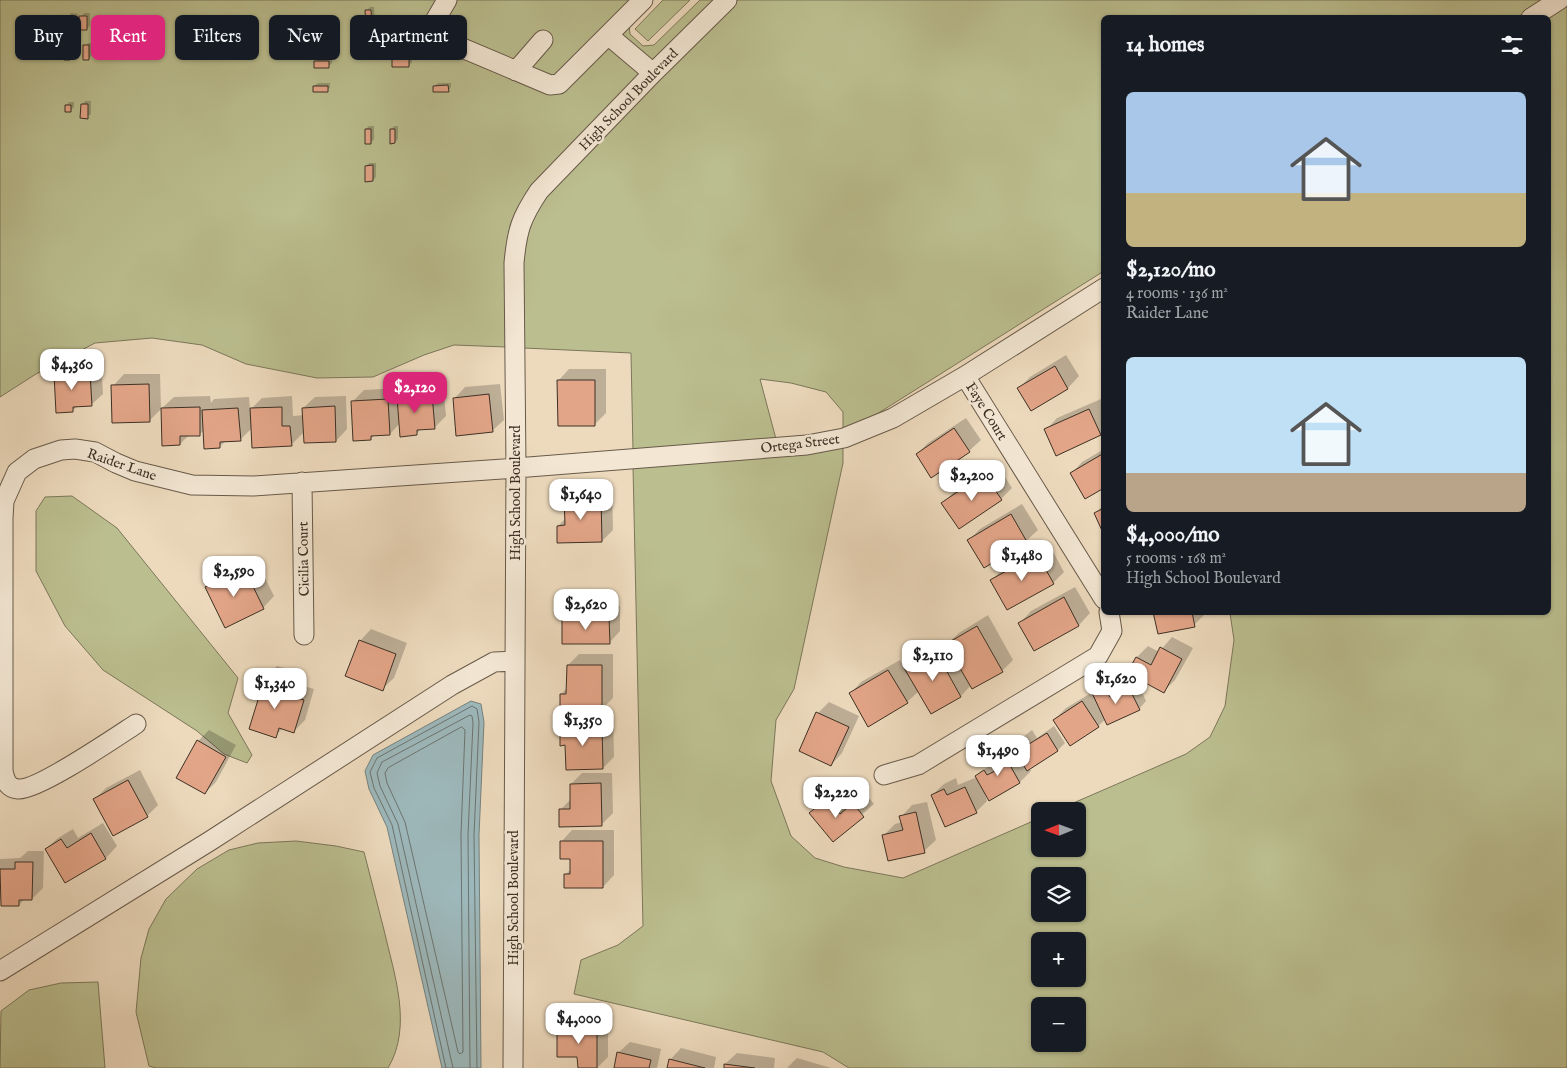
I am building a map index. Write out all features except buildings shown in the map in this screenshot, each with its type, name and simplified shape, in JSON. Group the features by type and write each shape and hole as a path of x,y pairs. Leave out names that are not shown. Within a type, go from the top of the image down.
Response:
{"street":[{"path":"447,0 432,24 436,35 546,84 559,84 643,0"},
{"name":"High School Boulevard","path":"513,1068 516,468 514,263 517,238 524,213 539,191 726,0"},
{"path":"1536,15 1559,0"},
{"path":"608,35 653,73"},
{"path":"516,71 544,40"},
{"name":"Ortega Street","path":"516,468 806,445 844,438 892,418 965,376 1101,290"},
{"name":"Faye Court","path":"965,376 1101,595"},
{"name":"Raider Lane","path":"136,724 38,784 20,789 12,788 5,781 3,770 4,501 18,472 34,459 48,453 75,448 95,452 135,471 192,485 253,486 516,468"},
{"name":"Cicilia Court","path":"302,482 304,635"},
{"path":"884,775 918,766 1098,656 1112,631 1109,615"},
{"path":"0,971 201,846 452,685 494,662 514,661"}],"green space":[{"path":"0,0 653,0 629,25 630,34 643,46 654,45 700,0 715,0 531,187 518,206 510,229 505,262 506,347 454,345 424,355 373,377 317,378 246,364 202,345 152,338 95,343 36,374 0,397"},
{"path":"663,0 690,0 648,41 635,29"},
{"path":"738,0 1544,0 1521,15 1101,15 1101,273 869,419 843,430 843,412 826,392 791,383 760,379 776,439 633,451 631,353 524,348 523,265 533,215 546,195"},
{"path":"1567,4 1567,1068 849,1068 823,1052 574,994 581,960 618,945 643,926 633,466 843,446 843,463 794,689 776,720 771,781 791,836 815,858 844,867 903,878 1031,822 1031,858 1086,858 1086,802 1076,802 1186,754 1210,737 1225,706 1234,640 1230,615 1551,615 1551,16"},
{"path":"72,496 117,528 238,678 228,713 252,755 247,763 224,754 197,731 103,670 65,626 36,571 36,511 45,497"},
{"path":"296,841 364,852 399,1000 399,1035 395,1052 388,1068 156,1068 149,1066 136,1012 141,958 149,929 166,899 197,869 229,850 258,843"},
{"path":"98,982 105,1068 0,1068 1,1011 29,990 61,983"}],"water":[{"path":"471,701 481,704 484,722 479,835 481,1068 442,1068 387,827 369,789 365,771 373,755"}]}
